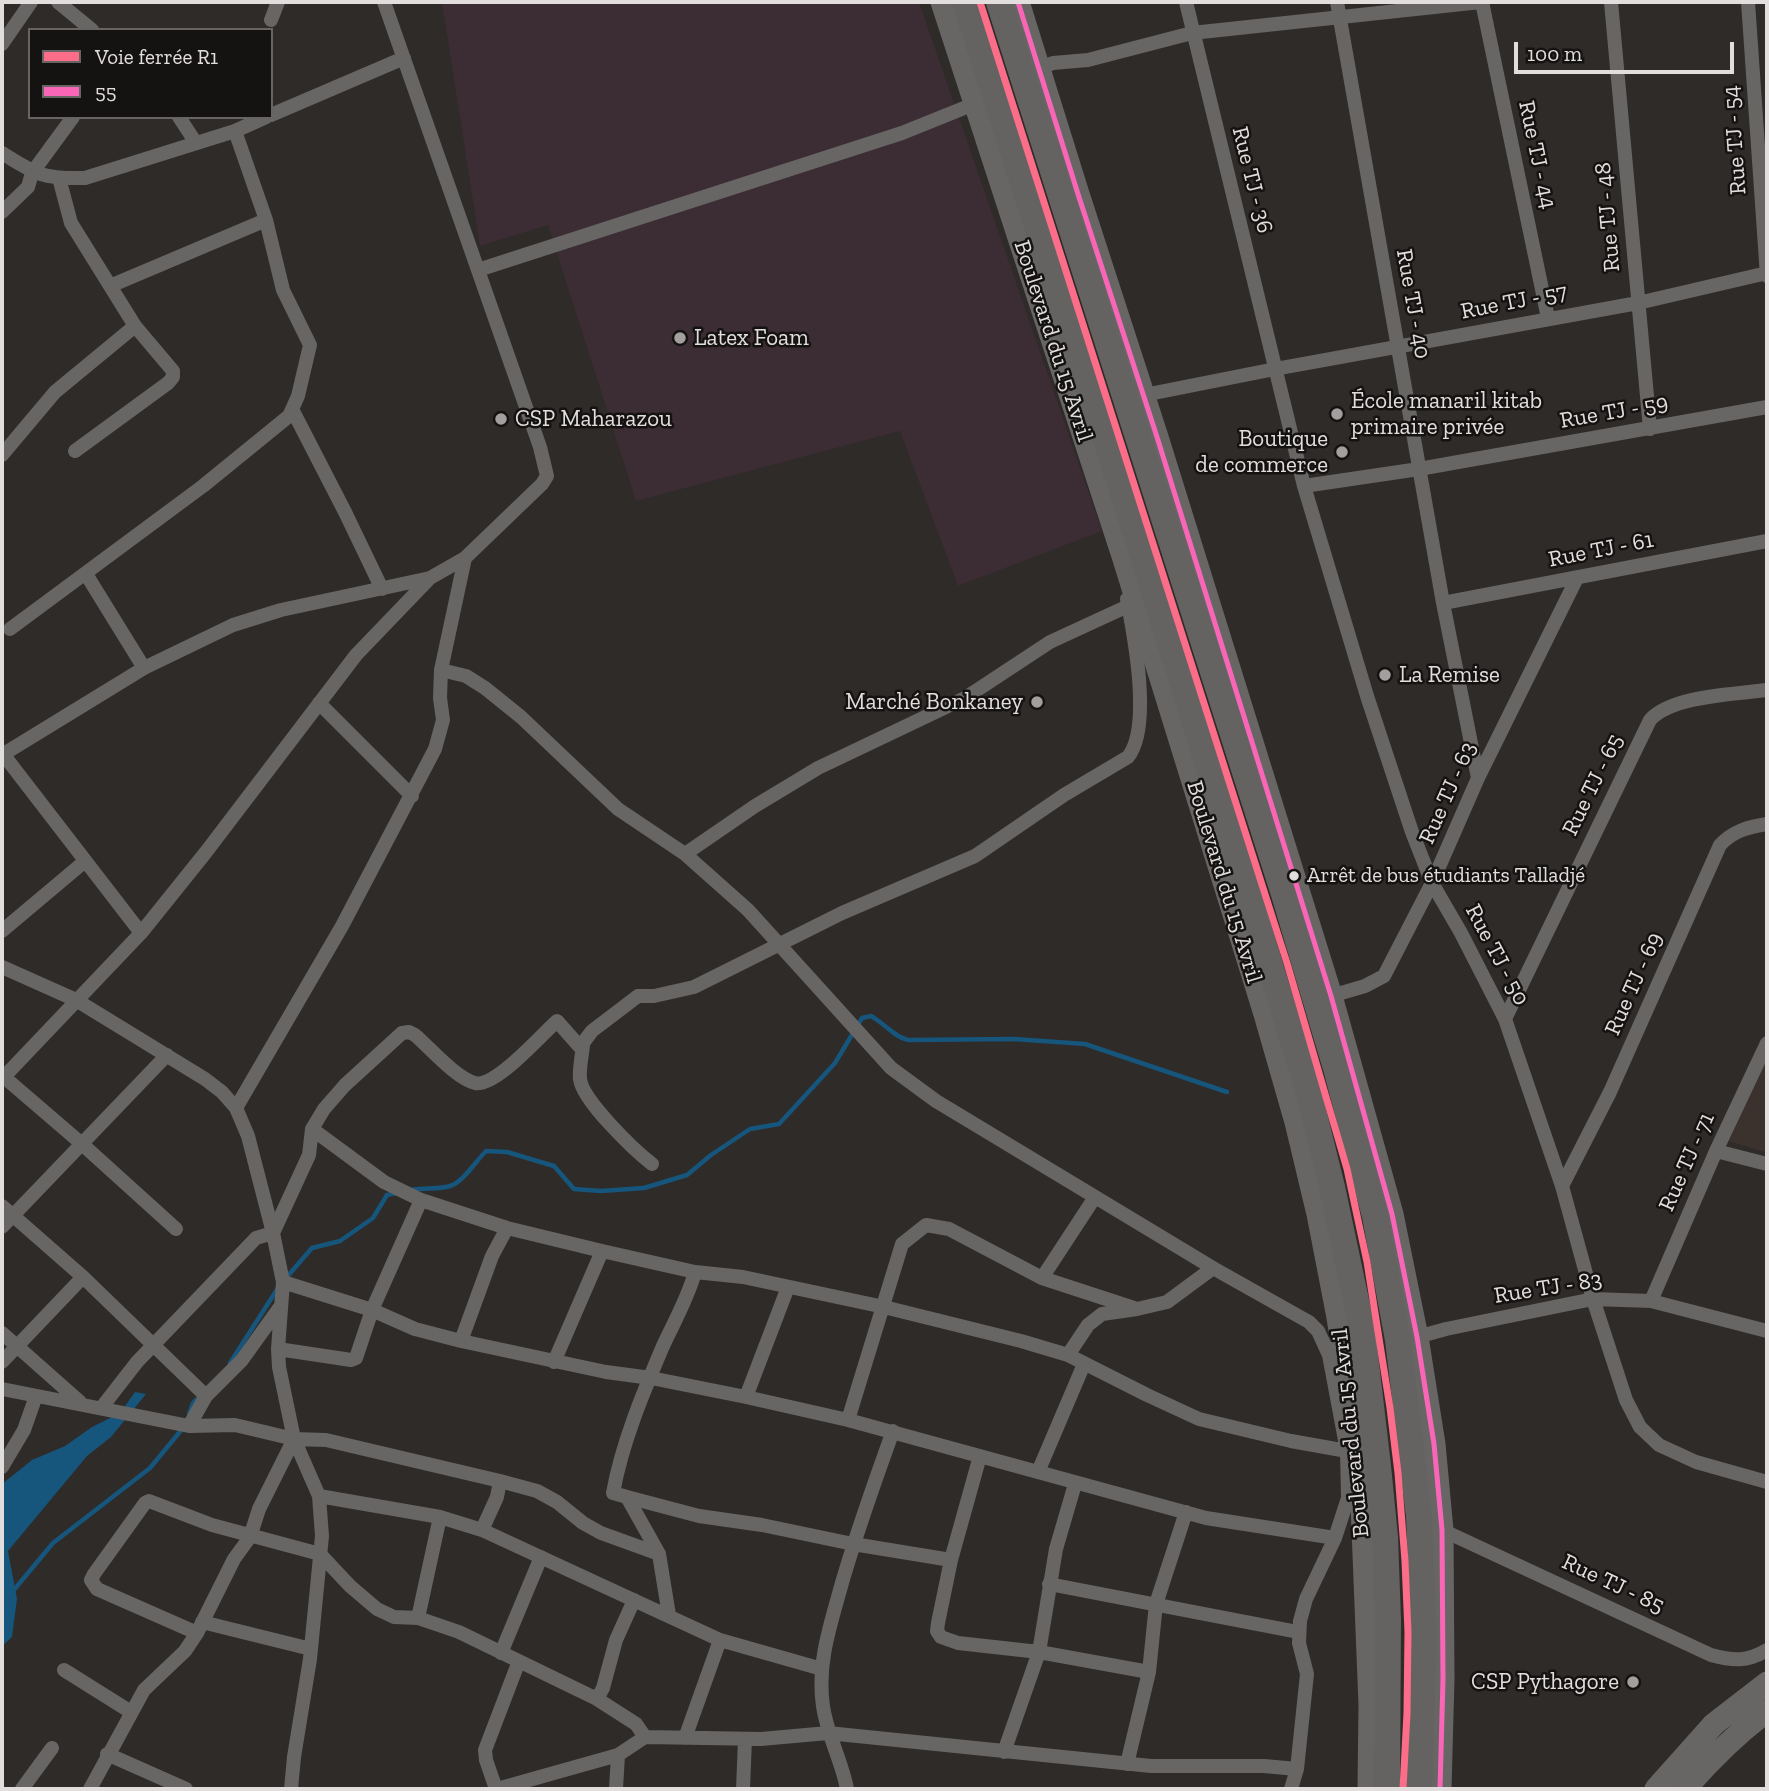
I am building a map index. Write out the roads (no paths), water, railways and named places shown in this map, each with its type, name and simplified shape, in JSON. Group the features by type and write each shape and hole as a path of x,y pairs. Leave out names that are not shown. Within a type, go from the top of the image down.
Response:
{"highway":[{"name":"Boulevard du 15 Avril","path":"965,2 1257,922 1308,1090 1332,1187 1362,1329 1372,1398 1384,1525 1388,1620 1387,1789"},
{"path":"999,2 1284,894 1336,1068 1375,1216 1398,1340 1419,1516 1424,1637 1419,1789"}],"main road":[{"name":"Boulevard du 15 Avril","path":"942,2 1123,556 1269,1026 1315,1201 1354,1415 1362,1504 1370,1705 1369,1789"},
{"path":"1018,2 1331,996 1392,1214 1417,1337 1434,1444 1442,1530 1443,1679 1440,1789"},
{"path":"1656,1789 1714,1724 1767,1683"},
{"path":"1685,1789 1706,1764 1767,1711"}],"street":[{"path":"2,44 31,2"},
{"path":"58,2 90,28"},
{"path":"271,20 278,2"},
{"path":"141,933 85,862 4,750 144,668 233,625 281,610 429,578 466,558 547,476 543,456 384,2"},
{"name":"Rue TJ - 36","path":"1186,2 1275,369"},
{"path":"1040,68 1088,60 1192,33 1339,9 1482,2"},
{"name":"Rue TJ - 44","path":"1482,2 1548,318"},
{"name":"Rue TJ - 48","path":"1611,2 1650,429"},
{"name":"Rue TJ - 54","path":"1748,2 1767,274"},
{"name":"Rue TJ - 40","path":"1339,9 1443,603 1478,778"},
{"path":"273,114 404,58"},
{"path":"478,270 902,133 974,104"},
{"path":"2,212 28,187 32,173 72,119"},
{"path":"180,119 196,143"},
{"path":"2,153 32,173 59,178 85,178 235,131 262,119"},
{"path":"10,629 203,486 293,411 310,345 283,290 266,220 235,131"},
{"path":"59,178 69,219 135,326 169,366 173,377 75,452"},
{"path":"110,286 266,220"},
{"name":"Rue TJ - 57","path":"1144,396 1275,369 1638,303 1767,274"},
{"path":"2,455 55,392 135,326"},
{"name":"Rue TJ - 50","path":"1275,369 1304,486 1371,708 1412,832 1432,883 1505,1019 1562,1186 1593,1299 1626,1400 1640,1427 1659,1445 1696,1462 1767,1482"},
{"name":"Rue TJ - 59","path":"1304,486 1419,469 1767,407"},
{"path":"293,411 382,589"},
{"name":"Rue TJ - 61","path":"1443,603 1767,541"},
{"path":"652,1164 633,1149 595,1105 580,1082 583,1045 592,1031 638,996 654,996 694,987 778,943 975,856 1064,794 1128,757 1134,750 1139,717 1138,665 1121,571 1123,556"},
{"path":"236,1108 342,926 435,749 443,720 440,698 442,670 466,558"},
{"path":"86,574 144,668"},
{"path":"176,1229 82,1144 3,1078 141,933 356,655 429,578"},
{"name":"Rue TJ - 63","path":"1331,996 1365,986 1384,976 1432,883 1478,778 1577,578"},
{"path":"685,854 755,806 818,768 965,698 1051,642 1128,606"},
{"path":"442,670 466,676 485,688 618,809 685,854 748,910 891,1068 936,1101 1213,1268 1309,1322 1318,1331 1329,1355 1347,1451 1348,1498 1335,1538 1306,1600 1298,1632 1307,1674 1297,1769 1291,1789"},
{"name":"Rue TJ - 65","path":"1505,1019 1650,720 1657,711 1679,703 1767,690"},
{"path":"319,703 412,796"},
{"name":"Rue TJ - 69","path":"1562,1186 1610,1092 1720,845 1729,835 1767,824"},
{"path":"2,931 85,862"},
{"path":"2,967 76,1000 205,1079 222,1092 236,1108 248,1136 274,1233 283,1282 279,1367 295,1439 319,1496 322,1536 311,1649 291,1789"},
{"path":"274,1233 309,1155 312,1129 324,1109 345,1085 406,1031 415,1035 463,1077 480,1084 488,1083 499,1076 557,1021 580,1047 583,1045"},
{"name":"Rue TJ - 71","path":"1651,1301 1716,1151 1767,1043"},
{"path":"2,1227 8,1211 82,1144 167,1055"},
{"path":"312,1129 384,1182 421,1200 507,1228 695,1272 743,1277 884,1307 1021,1341 1068,1355 1199,1419 1347,1451"},
{"path":"1716,1151 1767,1164"},
{"path":"1042,1278 1095,1196"},
{"path":"278,1349 354,1359 357,1356 372,1310 421,1200"},
{"path":"8,1211 83,1277 206,1396"},
{"path":"848,1420 902,1244 926,1225 949,1229 1042,1278 1137,1309"},
{"path":"461,1341 492,1256 507,1228"},
{"path":"102,1407 124,1376 256,1238 274,1233"},
{"path":"554,1362 601,1251"},
{"path":"1068,1355 1094,1319 1102,1314 1167,1302 1213,1268"},
{"path":"695,1272 627,1437 613,1493 699,1516 951,1560"},
{"path":"2,1362 83,1277"},
{"path":"283,1282 372,1310 415,1329 461,1341 606,1373 651,1378 848,1420 1206,1518 1335,1538"},
{"path":"746,1397 788,1287"},
{"name":"Rue TJ - 83","path":"1417,1337 1593,1299 1651,1301 1767,1331"},
{"path":"189,1426 206,1396 242,1360 281,1306"},
{"path":"2,1333 81,1403"},
{"path":"1038,1472 1084,1364"},
{"path":"2,1389 189,1426 236,1425 295,1439 326,1440 500,1481 537,1492 557,1502 583,1523 601,1533 659,1554"},
{"path":"2,1467 24,1430 36,1396"},
{"path":"847,1789 828,1733 823,1706 822,1669 825,1643 853,1544 892,1431"},
{"path":"90,1789 144,1690 185,1651 200,1628 234,1559 250,1537 259,1509 295,1439"},
{"path":"980,1456 951,1560 937,1630 941,1637 958,1643 1039,1652 1149,1672"},
{"path":"482,1530 497,1497 500,1481"},
{"path":"1004,1752 1039,1652 1056,1549 1075,1483"},
{"path":"319,1496 440,1517 482,1530 720,1640 822,1669"},
{"path":"627,1497 659,1554 669,1615"},
{"path":"311,1649 200,1628 97,1590 90,1580 137,1510 149,1502 250,1537 320,1554 350,1586 377,1609 394,1617 418,1618 459,1632 597,1699 636,1724 645,1737"},
{"path":"1127,1764 1149,1672 1156,1604 1186,1512"},
{"path":"418,1618 440,1517"},
{"name":"Rue TJ - 85","path":"1442,1530 1711,1655 1730,1660 1749,1660 1767,1650"},
{"path":"501,1653 541,1558"},
{"path":"1049,1584 1298,1632"},
{"path":"597,1699 603,1688 615,1640 634,1600"},
{"path":"685,1738 720,1640"},
{"path":"519,1661 485,1750 497,1789 618,1755 645,1737 745,1739 828,1733 1127,1764 1297,1769"},
{"path":"64,1670 131,1712"},
{"path":"743,1789 745,1739"},
{"path":"22,1789 52,1748"},
{"path":"107,1754 186,1789"},
{"path":"616,1789 618,1755"}],"water":[{"path":"135,1392 146,1394 111,1437 87,1456 8,1551 17,1599 12,1637 2,1646 2,1484 32,1460 65,1446 92,1427 120,1413"}],"waterway":[{"path":"411,1190 455,1184 486,1151 507,1152 554,1166 574,1189 601,1191 644,1188 687,1175 750,1129 779,1124 835,1063 862,1018 871,1016 908,1040 1014,1039 1085,1044 1227,1092"},
{"path":"286,1278 312,1248 340,1241 373,1218 387,1195 396,1193"},
{"path":"230,1363 278,1288"},
{"path":"189,1414 198,1398"},
{"path":"13,1591 53,1543 150,1468 183,1428"}],"rail line":[{"name":"R1","path":"980,2 1287,963 1347,1169 1367,1262 1398,1473 1408,1632 1403,1789"}],"place":[{"name":"Latex Foam","path":"680,338"},
{"name":"École manaril kitab primaire privée","path":"1337,414"},
{"name":"CSP Maharazou","path":"501,419"},
{"name":"Boutique de commerce","path":"1342,452"},
{"name":"La Remise","path":"1385,675"},
{"name":"Marché Bonkaney","path":"1037,702"},
{"name":"Arrêt de bus étudiants Talladjé","path":"1294,876"},
{"name":"CSP Pythagore","path":"1633,1682"}]}
